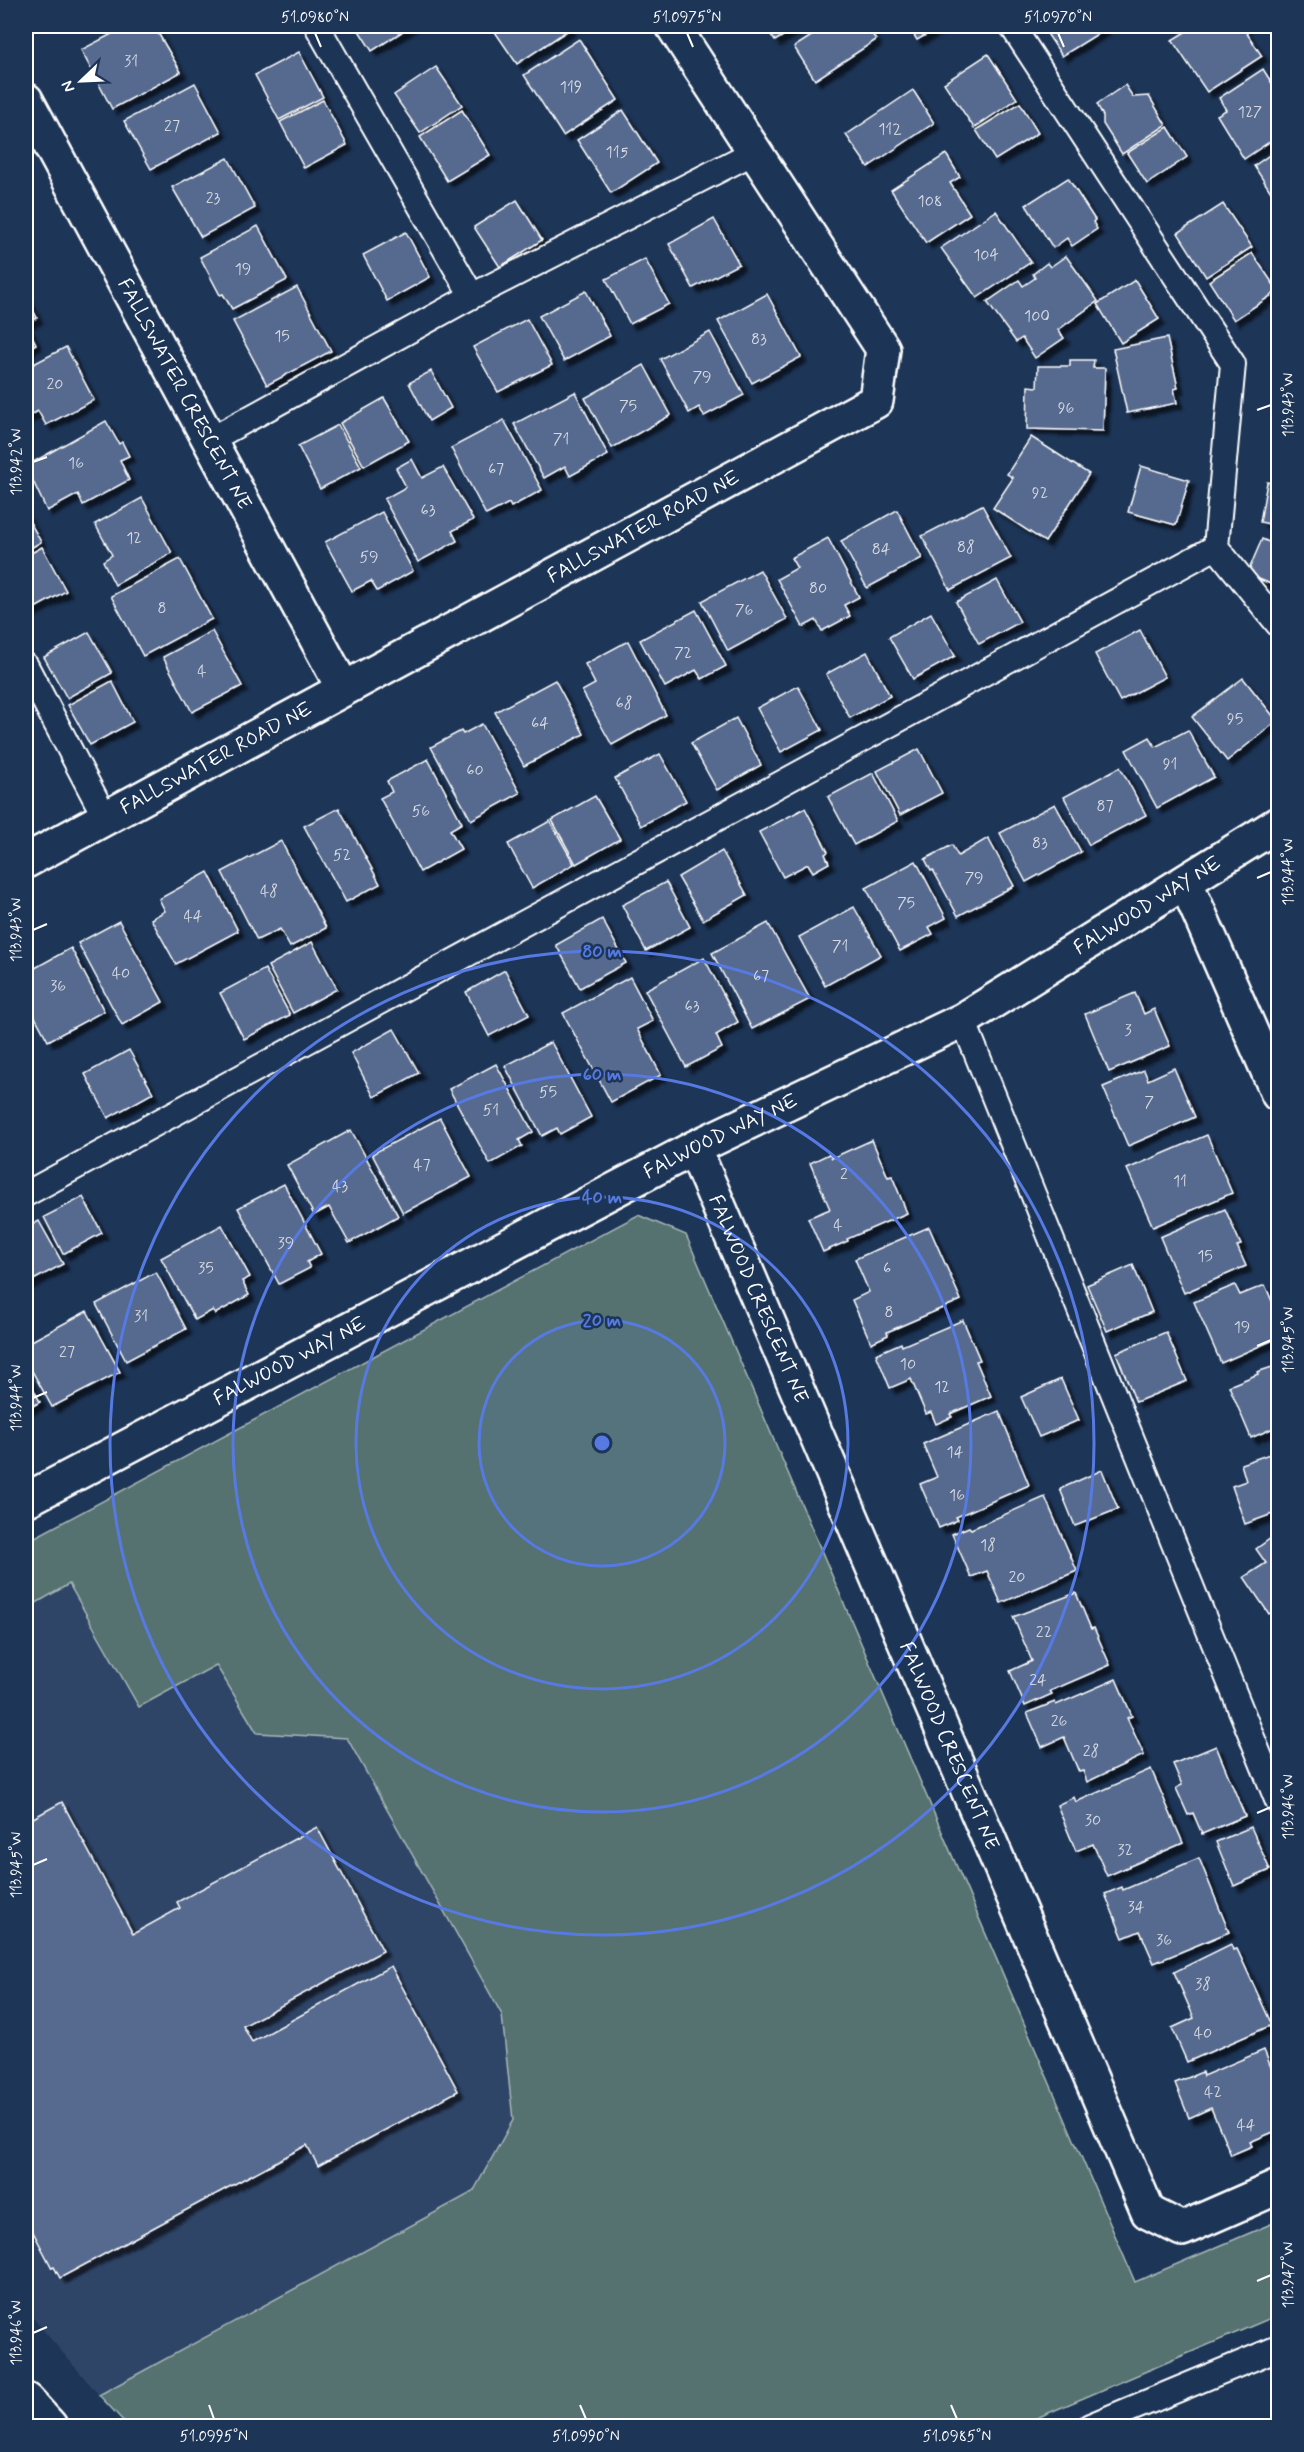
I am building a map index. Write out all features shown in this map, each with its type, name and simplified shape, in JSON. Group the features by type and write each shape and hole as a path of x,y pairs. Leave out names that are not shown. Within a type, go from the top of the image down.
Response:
{"street":[{"name":"FALLSWATER ROAD NE","path":"26,861 876,401 883,349 673,26"},
{"name":"FALLSWATER CRESCENT NE","path":"26,100 343,688"},
{"name":"FALWOOD WAY NE","path":"26,1500 694,1148 963,1020 1186,884 1278,824"},
{"path":"1186,884 1278,1094"},
{"name":"FALWOOD CRESCENT NE","path":"694,1148 1148,2212 1182,2229 1278,2187"},
{"path":"26,2400 50,2427"}],"lane":[{"path":"316,26 472,296"},
{"path":"1012,26 1233,364 1216,547 1278,624"},
{"path":"210,440 472,296 754,152"},
{"path":"26,1194 1216,547"},
{"path":"26,666 106,819"},
{"path":"963,1020 1278,1802"},
{"path":"1090,2427 1278,2348"}],"shaded area":[{"path":"69,1584 139,1707 216,1665 257,1733 347,1738 502,2015 513,2119 473,2192 99,2395 26,2310 26,1609"}],"green space":[{"path":"638,1215 686,1235 1135,2282 1278,2221 1278,2315 1018,2426 128,2426 99,2395 473,2192 513,2120 502,2015 347,1738 257,1733 216,1665 139,1707 69,1584 26,1609 26,1542"}],"building":[{"path":"127,26 154,26 181,72 112,109 81,50"},
{"path":"356,26 411,26 372,51"},
{"path":"491,26 568,26 570,29 517,64"},
{"path":"765,26 799,26 775,41"},
{"path":"827,26 867,26 876,40 815,80 794,47"},
{"path":"908,26 942,26 917,40"},
{"path":"1050,26 1102,26 1104,30 1062,56 1044,29"},
{"path":"1195,26 1229,26 1230,28 1242,26 1262,56 1207,92 1172,40"},
{"path":"579,39 618,100 563,136 524,75"},
{"path":"299,52 323,97 279,120 255,75"},
{"path":"988,54 1017,99 974,128 944,83"},
{"path":"436,67 462,105 420,133 394,95"},
{"path":"1263,69 1278,93 1278,136 1244,159 1217,115 1226,110 1219,98"},
{"path":"195,83 221,132 151,169 124,121"},
{"path":"1125,85 1133,97 1149,96 1166,125 1122,154 1103,124 1103,116 1097,104"},
{"path":"913,90 934,123 868,167 846,135"},
{"path":"323,100 347,145 304,168 280,122"},
{"path":"1020,103 1038,133 995,160 976,130"},
{"path":"462,110 490,155 447,181 420,137"},
{"path":"623,110 657,163 611,193 577,140"},
{"path":"1168,127 1187,157 1147,184 1127,153"},
{"path":"1278,149 1278,203 1254,166"},
{"path":"946,154 960,177 950,183 970,214 926,243 891,190"},
{"path":"228,158 255,208 201,237 172,187"},
{"path":"1068,178 1095,220 1093,222 1097,229 1072,246 1067,238 1053,248 1026,205"},
{"path":"517,200 542,240 500,267 474,227"},
{"path":"1223,204 1252,247 1206,277 1178,233"},
{"path":"996,211 1031,262 977,298 941,248"},
{"path":"714,219 739,264 693,288 669,244"},
{"path":"258,226 287,280 232,309 223,294 220,295 200,257"},
{"path":"406,232 430,277 387,301 363,255"},
{"path":"1252,253 1278,291 1234,320 1209,281"},
{"path":"1066,256 1098,301 1058,330 1064,338 1035,358 1022,338 1016,342 987,302 1019,280 1023,286 1035,278 1033,274 1047,263 1050,267"},
{"path":"645,259 669,304 630,324 606,279"},
{"path":"1135,280 1159,319 1121,343 1097,304"},
{"path":"297,287 331,351 267,385 233,321"},
{"path":"586,291 610,336 564,361 539,316"},
{"path":"767,294 801,357 752,383 718,321"},
{"path":"26,296 37,318 26,323"},
{"path":"527,319 552,365 498,392 473,347"},
{"path":"26,324 36,344 26,350"},
{"path":"710,332 744,395 704,416 699,407 689,413 660,359"},
{"path":"1167,338 1178,388 1174,389 1177,403 1127,413 1113,349"},
{"path":"66,347 94,400 46,425 38,411 26,418 26,368"},
{"path":"1070,360 1094,360 1093,368 1105,368 1103,431 1027,429 1028,386 1037,387 1038,366 1070,366"},
{"path":"644,365 671,415 612,448 585,398"},
{"path":"431,371 451,408 429,421 409,383"},
{"path":"1278,375 1278,403 1274,376"},
{"path":"575,392 608,455 570,476 565,466 544,478 514,424"},
{"path":"384,398 409,441 364,466 340,423"},
{"path":"504,420 542,490 511,507 509,503 486,515 451,448"},
{"path":"106,421 119,444 122,442 129,456 120,460 129,480 83,505 78,494 47,511 26,466"},
{"path":"338,425 361,467 320,489 298,446"},
{"path":"1031,437 1089,474 1045,542 993,508 1013,478 1007,474"},
{"path":"412,459 422,478 443,467 473,520 452,531 457,541 418,562 384,499 406,487 396,468"},
{"path":"1141,466 1189,480 1176,525 1128,512"},
{"path":"1267,482 1278,484 1278,526 1260,522"},
{"path":"142,498 172,553 115,585 103,561 112,555 95,524"},
{"path":"982,505 1011,558 950,590 922,536"},
{"path":"897,510 922,558 867,588 841,541"},
{"path":"382,512 413,571 377,591 371,581 352,591 325,542"},
{"path":"26,515 41,542 26,551"},
{"path":"828,538 859,597 844,605 850,616 822,631 816,620 803,627 777,579 797,568 791,558"},
{"path":"1262,539 1278,546 1278,587 1247,574"},
{"path":"42,547 66,591 26,613 26,556"},
{"path":"180,559 212,619 143,656 111,596"},
{"path":"760,570 787,619 728,651 702,601"},
{"path":"997,580 1020,622 979,644 956,602"},
{"path":"696,610 726,666 702,679 696,670 665,687 640,640"},
{"path":"931,613 955,656 913,679 889,637"},
{"path":"1140,630 1165,677 1120,701 1095,654"},
{"path":"212,631 242,686 192,712 163,657"},
{"path":"89,632 112,673 67,698 44,657"},
{"path":"628,641 666,715 612,745 582,691 595,684 585,664"},
{"path":"867,652 890,696 850,718 826,674"},
{"path":"1243,678 1277,721 1227,761 1192,717"},
{"path":"555,680 584,734 524,766 495,712"},
{"path":"112,681 133,722 90,745 68,705"},
{"path":"798,686 822,730 781,752 757,708"},
{"path":"736,718 761,765 717,790 691,743"},
{"path":"482,724 520,793 471,820 431,747 461,731 463,734"},
{"path":"1188,730 1214,777 1157,808 1126,750 1150,737 1155,747"},
{"path":"919,749 942,793 900,815 877,771"},
{"path":"660,754 686,801 641,826 615,778"},
{"path":"428,759 462,823 450,830 461,849 420,872 380,798 392,792 387,781"},
{"path":"1120,767 1146,815 1089,845 1064,797"},
{"path":"873,773 898,821 854,845 828,797"},
{"path":"595,796 620,839 576,864 552,820"},
{"path":"1055,804 1081,852 1026,882 1000,833"},
{"path":"339,808 380,884 346,902 304,826"},
{"path":"805,808 828,852 825,854 829,863 813,872 808,864 783,877 759,832"},
{"path":"550,821 574,864 532,888 508,844"},
{"path":"988,838 1014,886 958,916 925,859 952,845 958,856"},
{"path":"281,841 326,928 290,947 280,929 257,940 222,872"},
{"path":"722,851 747,895 703,920 678,877"},
{"path":"916,861 946,918 929,927 933,934 900,951 866,888"},
{"path":"208,872 238,931 176,964 151,919 165,911 159,899"},
{"path":"666,882 690,927 646,951 622,905"},
{"path":"854,907 881,955 825,986 799,937"},
{"path":"602,919 626,963 580,988 556,945"},
{"path":"119,921 163,1002 122,1025 78,943"},
{"path":"768,923 810,999 752,1029 712,953"},
{"path":"312,942 337,989 293,1013 268,966"},
{"path":"71,948 104,1011 48,1041 26,1000 26,973"},
{"path":"704,958 738,1022 716,1035 722,1048 686,1067 645,990"},
{"path":"265,969 290,1015 244,1039 220,993"},
{"path":"505,970 529,1015 489,1036 466,992"},
{"path":"630,977 653,1021 637,1029 661,1075 611,1102 563,1013"},
{"path":"1135,993 1144,1014 1154,1009 1170,1046 1109,1072 1085,1014"},
{"path":"394,1029 419,1073 374,1097 351,1053"},
{"path":"551,1042 591,1117 560,1134 557,1128 542,1136 505,1066"},
{"path":"129,1050 153,1093 108,1118 85,1074"},
{"path":"496,1064 533,1132 519,1140 522,1146 490,1164 449,1089"},
{"path":"1174,1068 1195,1117 1128,1146 1103,1087 1144,1070 1148,1080"},
{"path":"440,1118 471,1177 403,1213 372,1154"},
{"path":"351,1130 398,1216 349,1243 329,1207 314,1215 287,1165"},
{"path":"1207,1135 1232,1193 1153,1227 1127,1169"},
{"path":"872,1140 888,1177 892,1176 907,1213 823,1252 808,1218 830,1209 810,1163 829,1154 832,1158"},
{"path":"284,1184 321,1254 307,1262 310,1268 279,1284 238,1208"},
{"path":"83,1197 102,1233 63,1254 44,1217"},
{"path":"1225,1209 1241,1245 1237,1246 1246,1266 1184,1293 1160,1237"},
{"path":"39,1221 63,1264 26,1284 26,1228"},
{"path":"222,1225 250,1277 242,1281 249,1295 215,1314 213,1310 195,1320 161,1258"},
{"path":"929,1227 961,1300 887,1332 888,1335 871,1343 852,1300 869,1292 855,1259"},
{"path":"1133,1265 1152,1312 1107,1331 1087,1285"},
{"path":"156,1272 186,1329 126,1361 96,1304"},
{"path":"1235,1285 1240,1295 1265,1285 1278,1315 1278,1338 1221,1363 1194,1302"},
{"path":"87,1311 120,1372 52,1407 26,1360 26,1344"},
{"path":"963,1320 980,1360 976,1361 991,1396 950,1414 952,1417 936,1424 931,1412 926,1414 911,1379 890,1388 876,1354 901,1343 902,1346"},
{"path":"1166,1332 1187,1381 1136,1402 1116,1353"},
{"path":"1278,1365 1278,1426 1251,1438 1229,1386 1258,1374 1257,1372"},
{"path":"26,1374 40,1402 26,1410"},
{"path":"1061,1379 1079,1420 1039,1437 1021,1397"},
{"path":"999,1411 1029,1485 956,1517 958,1520 939,1528 920,1484 937,1477 923,1444"},
{"path":"1278,1451 1278,1512 1245,1524 1232,1486 1246,1481 1241,1464"},
{"path":"1102,1470 1118,1509 1075,1526 1060,1489"},
{"path":"1045,1497 1077,1571 1001,1603 987,1571 971,1577 952,1534 969,1527 971,1529"},
{"path":"1278,1533 1278,1608 1269,1614 1244,1577 1266,1563 1256,1549"},
{"path":"1076,1593 1091,1629 1094,1628 1110,1665 1050,1691 1052,1694 1025,1706 1010,1671 1032,1661 1013,1617"},
{"path":"1116,1679 1132,1716 1127,1718 1144,1755 1087,1782 1083,1771 1079,1772 1064,1737 1042,1747 1027,1713 1055,1702 1056,1705"},
{"path":"1216,1746 1245,1816 1202,1834 1193,1813 1188,1815 1176,1788 1182,1785 1173,1764"},
{"path":"1151,1769 1183,1843 1107,1876 1093,1844 1076,1851 1057,1805 1074,1797 1076,1802"},
{"path":"62,1802 133,1934 180,1908 177,1902 317,1827 383,1951 243,2026 252,2042 391,1966 458,2091 318,2166 307,2145 60,2278 54,2267 52,2268 32,2230 26,2234 26,1822"},
{"path":"1251,1827 1270,1870 1234,1886 1216,1842"},
{"path":"1199,1858 1229,1932 1154,1963 1140,1931 1123,1938 1105,1894 1122,1887 1123,1890"},
{"path":"1231,1944 1233,1950 1237,1949 1272,2025 1187,2062 1172,2028 1194,2018 1174,1972"},
{"path":"1264,2050 1278,2085 1276,2088 1278,2130 1250,2142 1252,2146 1231,2155 1211,2108 1189,2118 1175,2083 1202,2072 1203,2076"}]}
